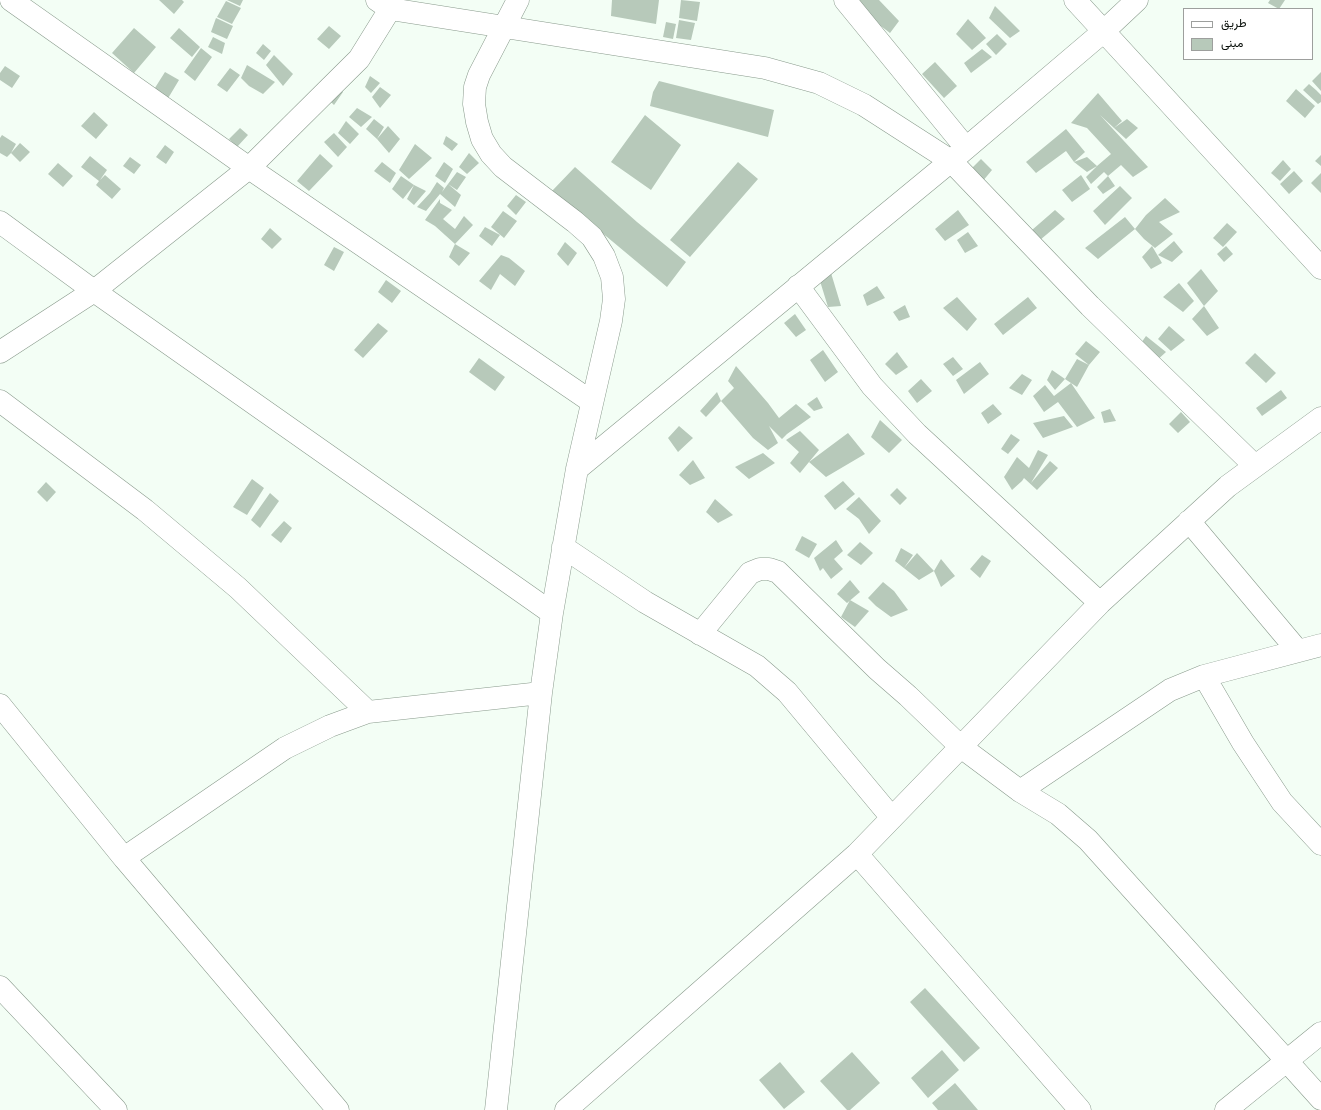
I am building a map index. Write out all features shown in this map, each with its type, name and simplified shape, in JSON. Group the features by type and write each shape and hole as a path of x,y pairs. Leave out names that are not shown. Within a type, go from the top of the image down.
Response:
{"street":[{"path":"10,0 249,168 592,402"},
{"path":"496,1110 541,693 552,613 576,469 611,321 614,299 612,277 604,256 592,237 575,222 503,167 491,154 482,138 476,122 474,104 475,87 479,75 518,0"},
{"path":"845,0 958,155 1090,306 1255,466"},
{"path":"1075,0 1321,268"},
{"path":"576,469 958,155 1104,31 1137,0"},
{"path":"0,352 94,290 249,168 359,59 384,5 765,68 819,83 958,155"},
{"path":"0,222 552,613"},
{"path":"798,286 872,386 916,434 1100,603"},
{"path":"0,401 145,510 238,588 368,712"},
{"path":"566,1110 857,854 1100,603 1189,521 1228,486 1321,418"},
{"path":"1189,521 1298,651"},
{"path":"563,547 645,602 756,666 787,692 892,818"},
{"path":"700,634 750,573 760,569 778,572 877,669 908,696 961,747 1020,791 1058,814 1088,840 1321,1099"},
{"path":"1020,791 1170,690 1204,676 1321,645"},
{"path":"1204,676 1243,743 1282,802 1321,844"},
{"path":"124,858 285,748 330,726 368,712 541,693"},
{"path":"0,705 124,858 338,1110"},
{"path":"857,854 1080,1110"},
{"path":"0,987 116,1110"},
{"path":"1226,1110 1321,1034"}],"building":[{"path":"159,0 182,0 184,2 174,14"},
{"path":"227,0 243,0 240,6"},
{"path":"612,0 659,0 656,24 611,16"},
{"path":"681,0 700,2 697,21 679,18"},
{"path":"854,0 879,0 899,21 890,33 873,20"},
{"path":"1270,0 1285,0 1280,8 1268,3"},
{"path":"226,1 241,8 232,24 217,17"},
{"path":"995,6 1020,31 1010,38 989,18"},
{"path":"216,18 233,26 227,39 211,32"},
{"path":"968,19 986,38 972,50 956,34"},
{"path":"679,20 695,23 691,40 676,38"},
{"path":"666,22 676,24 673,39 663,37"},
{"path":"329,26 341,36 329,49 317,39"},
{"path":"134,28 156,47 134,73 112,53"},
{"path":"179,28 200,47 192,57 170,38"},
{"path":"997,34 1007,44 996,55 986,44"},
{"path":"213,37 225,43 222,54 208,47"},
{"path":"263,44 271,51 264,60 256,53"},
{"path":"201,48 212,57 195,81 184,72"},
{"path":"982,49 992,57 971,73 964,63"},
{"path":"274,55 293,74 283,86 266,65"},
{"path":"935,62 957,86 944,98 922,74"},
{"path":"247,65 275,82 263,94 249,86 241,78"},
{"path":"5,66 20,76 12,88 0,80 0,73"},
{"path":"230,68 240,75 227,92 217,85"},
{"path":"165,72 179,80 167,100 153,91"},
{"path":"1321,72 1321,91 1312,81"},
{"path":"370,76 380,83 371,93 365,87"},
{"path":"659,81 774,110 768,137 650,106 653,92"},
{"path":"334,83 343,92 334,105 323,94"},
{"path":"1309,84 1321,95 1321,102 1318,104 1303,90"},
{"path":"380,87 391,95 380,108 372,97"},
{"path":"1296,89 1315,106 1305,118 1286,101"},
{"path":"1098,93 1122,121 1114,128 1100,115 1148,167 1133,177 1121,165 1108,176 1104,172 1091,184 1086,177 1111,154 1087,128 1071,123"},
{"path":"357,108 372,117 361,127 349,117"},
{"path":"94,112 108,125 96,139 81,126"},
{"path":"645,115 681,145 651,190 611,162"},
{"path":"374,119 384,127 377,139 366,129"},
{"path":"1127,119 1138,128 1126,139 1114,128"},
{"path":"346,121 359,134 350,144 338,133"},
{"path":"388,126 400,139 389,153 377,139"},
{"path":"240,128 248,135 237,147 229,139"},
{"path":"1066,129 1085,152 1074,162 1066,151 1036,173 1026,162"},
{"path":"334,133 347,147 338,157 324,142"},
{"path":"2,135 16,144 7,157 0,153 0,138"},
{"path":"446,136 458,144 452,151 443,144"},
{"path":"20,143 30,152 20,162 11,153"},
{"path":"415,144 432,158 409,179 399,170"},
{"path":"165,145 174,152 166,164 156,157"},
{"path":"469,153 479,163 467,174 459,167"},
{"path":"320,154 333,166 309,191 297,181"},
{"path":"1321,155 1321,166 1315,161"},
{"path":"90,156 107,170 100,180 105,175 121,189 112,199 96,185 99,181 81,167"},
{"path":"130,157 141,165 134,174 123,166"},
{"path":"1087,157 1097,166 1087,172 1074,162"},
{"path":"981,159 992,170 982,182 969,171"},
{"path":"1283,160 1291,169 1280,181 1271,173"},
{"path":"382,162 396,173 390,183 374,171"},
{"path":"444,162 453,169 445,183 435,176"},
{"path":"738,162 758,179 690,257 670,240"},
{"path":"58,163 73,176 63,187 48,174"},
{"path":"575,167 637,222 686,262 667,287 552,191"},
{"path":"1294,171 1303,181 1289,194 1280,184"},
{"path":"457,172 466,177 457,190 448,184"},
{"path":"1321,173 1321,193 1311,183"},
{"path":"1081,175 1090,189 1072,202 1062,190"},
{"path":"401,176 414,185 403,199 392,189"},
{"path":"1108,176 1115,186 1103,194 1097,187"},
{"path":"437,182 444,188 442,192 448,184 461,195 455,207 440,194 426,211 417,207 430,193"},
{"path":"414,185 426,191 414,205 407,199"},
{"path":"1120,186 1132,198 1105,225 1093,211"},
{"path":"516,195 526,202 516,215 507,206"},
{"path":"1165,198 1180,212 1159,222 1173,234 1155,248 1135,229 1146,215"},
{"path":"440,199 440,203 452,210 443,219 455,229 464,216 473,225 455,244 435,226 425,220"},
{"path":"958,210 969,225 945,241 935,229"},
{"path":"1055,210 1065,219 1040,240 1032,230"},
{"path":"503,211 517,221 504,238 491,227"},
{"path":"1125,217 1135,229 1098,259 1085,248"},
{"path":"1227,223 1237,232 1223,247 1213,238"},
{"path":"485,227 500,235 492,246 479,236"},
{"path":"270,228 282,239 272,249 261,239"},
{"path":"968,232 978,246 965,253 957,240"},
{"path":"1174,241 1183,252 1172,262 1158,255"},
{"path":"565,242 577,253 568,266 557,254"},
{"path":"455,244 470,253 459,266 449,257"},
{"path":"1152,246 1162,263 1151,269 1142,257"},
{"path":"1226,246 1233,254 1224,262 1217,254"},
{"path":"334,247 344,252 334,271 324,265"},
{"path":"501,255 509,258 525,271 515,286 500,274 491,290 479,281"},
{"path":"1201,269 1218,291 1204,306 1187,283"},
{"path":"831,273 841,306 828,307 820,281"},
{"path":"386,280 401,291 392,303 378,292"},
{"path":"1179,283 1194,301 1183,312 1163,297"},
{"path":"877,286 885,298 867,306 863,295"},
{"path":"957,297 977,319 967,331 943,308"},
{"path":"1028,297 1037,308 1003,335 994,324"},
{"path":"905,305 910,317 899,321 893,312"},
{"path":"1204,306 1219,328 1207,336 1192,319"},
{"path":"795,314 806,330 796,337 784,323"},
{"path":"378,323 388,331 363,358 354,350"},
{"path":"1169,326 1185,340 1171,351 1158,339"},
{"path":"1146,336 1166,352 1154,363 1139,346"},
{"path":"1086,341 1100,352 1089,365 1075,354"},
{"path":"823,350 838,372 825,382 810,360"},
{"path":"897,352 908,367 896,375 885,364"},
{"path":"1255,353 1276,373 1266,383 1245,363"},
{"path":"953,357 963,369 953,376 943,364"},
{"path":"479,358 505,377 495,391 469,372"},
{"path":"1077,359 1089,365 1077,387 1065,379"},
{"path":"980,362 989,374 964,394 956,380"},
{"path":"736,366 779,418 796,404 811,417 782,439 769,426 778,443 768,450 753,438 721,401 734,388 728,381"},
{"path":"1052,370 1065,379 1055,390 1047,380"},
{"path":"1022,374 1032,380 1022,395 1009,388"},
{"path":"921,379 932,391 917,403 908,391"},
{"path":"1071,383 1095,418 1077,427 1058,402 1044,412 1033,396 1045,385 1054,396"},
{"path":"1281,390 1287,398 1262,416 1256,408"},
{"path":"717,392 721,401 706,417 700,411"},
{"path":"817,397 823,408 814,411 807,404"},
{"path":"993,404 1002,414 988,424 981,413"},
{"path":"1110,409 1116,421 1104,423 1101,412"},
{"path":"1181,412 1190,422 1178,433 1169,424"},
{"path":"1064,416 1073,427 1043,438 1033,423"},
{"path":"880,420 902,440 889,453 871,437"},
{"path":"679,426 693,438 678,452 668,438"},
{"path":"800,431 819,450 800,473 790,463 799,452 786,440"},
{"path":"848,433 865,454 826,477 809,462"},
{"path":"1011,434 1020,440 1008,454 1001,449"},
{"path":"1038,450 1048,455 1031,483 1050,461 1058,468 1037,490 1024,478 1012,490 1004,477 1017,457 1029,468"},
{"path":"763,453 775,463 749,479 735,467"},
{"path":"693,460 705,478 690,485 679,475"},
{"path":"252,479 264,488 247,515 233,507"},
{"path":"843,481 855,494 835,510 824,496"},
{"path":"46,482 56,492 47,502 37,492"},
{"path":"897,488 907,498 900,505 890,495"},
{"path":"270,493 279,501 260,528 251,520"},
{"path":"859,497 881,521 869,534 859,519 846,509"},
{"path":"715,499 733,515 718,523 706,512"},
{"path":"284,521 292,528 281,543 271,535"},
{"path":"802,536 817,544 809,558 795,550"},
{"path":"836,540 843,551 834,559 843,569 831,579 823,568 820,571 814,558"},
{"path":"860,542 873,553 861,565 847,555"},
{"path":"901,548 913,555 904,568 917,553 934,571 919,580 895,561"},
{"path":"982,555 991,561 980,578 970,569"},
{"path":"941,559 955,576 941,587 934,571"},
{"path":"850,580 860,592 847,603 837,594"},
{"path":"883,582 894,591 908,610 891,617 868,598"},
{"path":"850,600 869,611 855,627 841,617"},
{"path":"925,988 980,1048 964,1062 910,1002"},
{"path":"942,1050 959,1070 928,1098 911,1078"},
{"path":"852,1052 880,1083 850,1110 847,1110 820,1081"},
{"path":"780,1062 805,1092 784,1109 759,1080"},
{"path":"955,1083 978,1110 938,1110 932,1103"}]}
